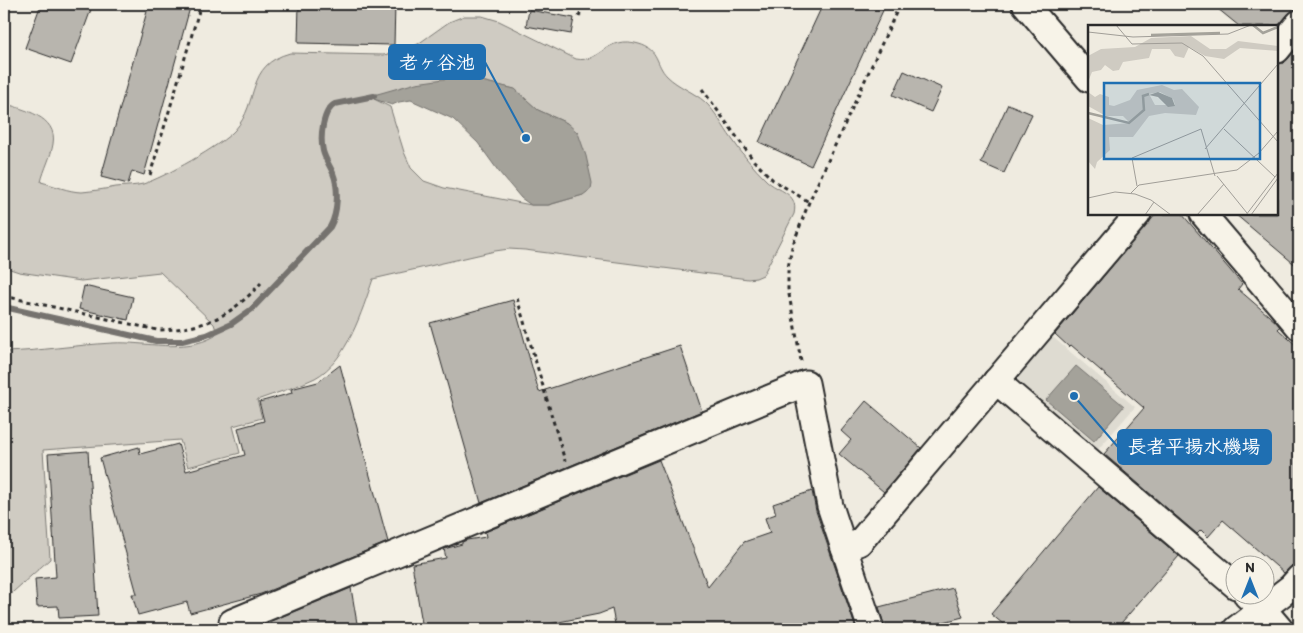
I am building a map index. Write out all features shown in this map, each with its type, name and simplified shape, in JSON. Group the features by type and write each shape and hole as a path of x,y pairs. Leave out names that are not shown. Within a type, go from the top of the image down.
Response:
{"street":[{"path":"1025,4 1088,78"},
{"path":"1278,49 1299,23"},
{"path":"844,548 859,543 1137,215"},
{"path":"1204,215 1299,328"},
{"path":"996,381 1226,577"},
{"path":"232,626 571,481 806,384 830,506 872,629"},
{"path":"1276,594 1291,588 1299,578"},
{"path":"1236,629 1252,606"},
{"path":"1259,606 1280,629"}],"path":[{"path":"150,174 201,4"},
{"path":"580,16 584,4"},
{"path":"806,384 788,289 788,268 792,247 809,202 900,4"},
{"path":"702,89 754,161 772,180 809,202"},
{"path":"4,296 156,330 181,330 204,324 226,315 245,301 261,283"},
{"path":"517,298 571,481"},
{"path":"145,629 232,626"}],"shaded area":[{"path":"464,16 482,16 499,21 576,59 592,57 618,43 639,44 651,50 667,76 705,102 713,110 752,165 766,180 786,193 793,201 795,207 794,214 763,275 748,279 509,249 373,279 352,334 336,360 315,378 257,400 262,418 233,426 240,453 188,467 180,440 43,450 50,559 4,600 4,352 112,343 177,346 203,341 215,336 216,330 214,324 160,272 81,281 19,272 4,267 4,103 38,116 50,127 53,134 53,144 41,182 77,192 140,185 152,181 205,152 235,130 248,108 259,75 266,66 276,59 290,53 383,55 401,52 418,44 449,22","holes":["469,78 514,89 538,110 567,123 583,195 549,205 531,205 444,188 424,181 411,168 390,107 374,99 374,95"]},
{"path":"451,78 469,78 515,89 538,110 567,123 578,133 586,156 592,183 591,189 583,195 548,205 531,205 521,198 478,143 453,119 411,100 392,105 374,99 374,95 416,83"},
{"path":"1048,333 1135,407 1094,454 1013,385 1013,374"},
{"path":"1076,366 1124,406 1094,441 1046,400"}],"building":[{"path":"41,4 93,4 71,64 25,48"},
{"path":"149,4 191,4 144,175 132,171 128,184 101,177"},
{"path":"299,4 395,4 394,45 298,43"},
{"path":"823,4 886,4 811,166 759,142"},
{"path":"1212,4 1299,4 1299,9 1293,10 1288,14 1278,26 1238,25"},
{"path":"529,10 574,18 571,34 526,26"},
{"path":"1299,46 1299,268 1236,215 1278,215 1278,64 1288,59"},
{"path":"904,71 942,88 931,112 893,95"},
{"path":"1008,104 1032,114 1004,173 981,163"},
{"path":"1155,215 1183,215 1242,284 1238,289 1276,322 1280,327 1278,329 1299,348 1299,564 1294,565 1284,573 1276,566 1276,556 1264,556 1223,520 1208,537 1201,530 1197,534 1104,454 1144,408 1071,345 1069,347 1055,334"},
{"path":"84,286 133,297 128,320 79,309"},
{"path":"513,300 539,392 680,346 702,411 481,503 430,323"},
{"path":"340,365 388,542 261,594 190,613 187,602 138,615 132,594 137,594 100,458 139,447 140,454 178,444 186,471 245,455 238,428 264,421 259,402 292,393 291,389 318,382"},
{"path":"866,401 921,448 884,492 839,454 851,440 841,431"},
{"path":"88,451 98,616 59,618 58,606 37,607 35,579 56,577 48,454"},
{"path":"659,460 708,587 744,542 770,533 765,518 776,514 773,504 812,491 816,511 856,629 616,629 612,609 599,614 539,626 540,629 423,629 412,564 446,558 444,549 462,544 462,542 467,540 486,537 485,532"},
{"path":"1098,487 1179,556 1116,629 1009,629 991,614"},
{"path":"351,588 358,629 252,629"},
{"path":"953,588 963,617 916,629 885,629 879,607"}],"waterway":[{"path":"4,307 156,341 182,341 207,335 231,324 252,309 330,227 335,215 337,193 335,179 323,151 322,132 327,112 335,104 374,96"}],"place":[{"name":"老ヶ谷池","path":"526,138"},
{"name":"長者平揚水機場","path":"1074,396"}]}
